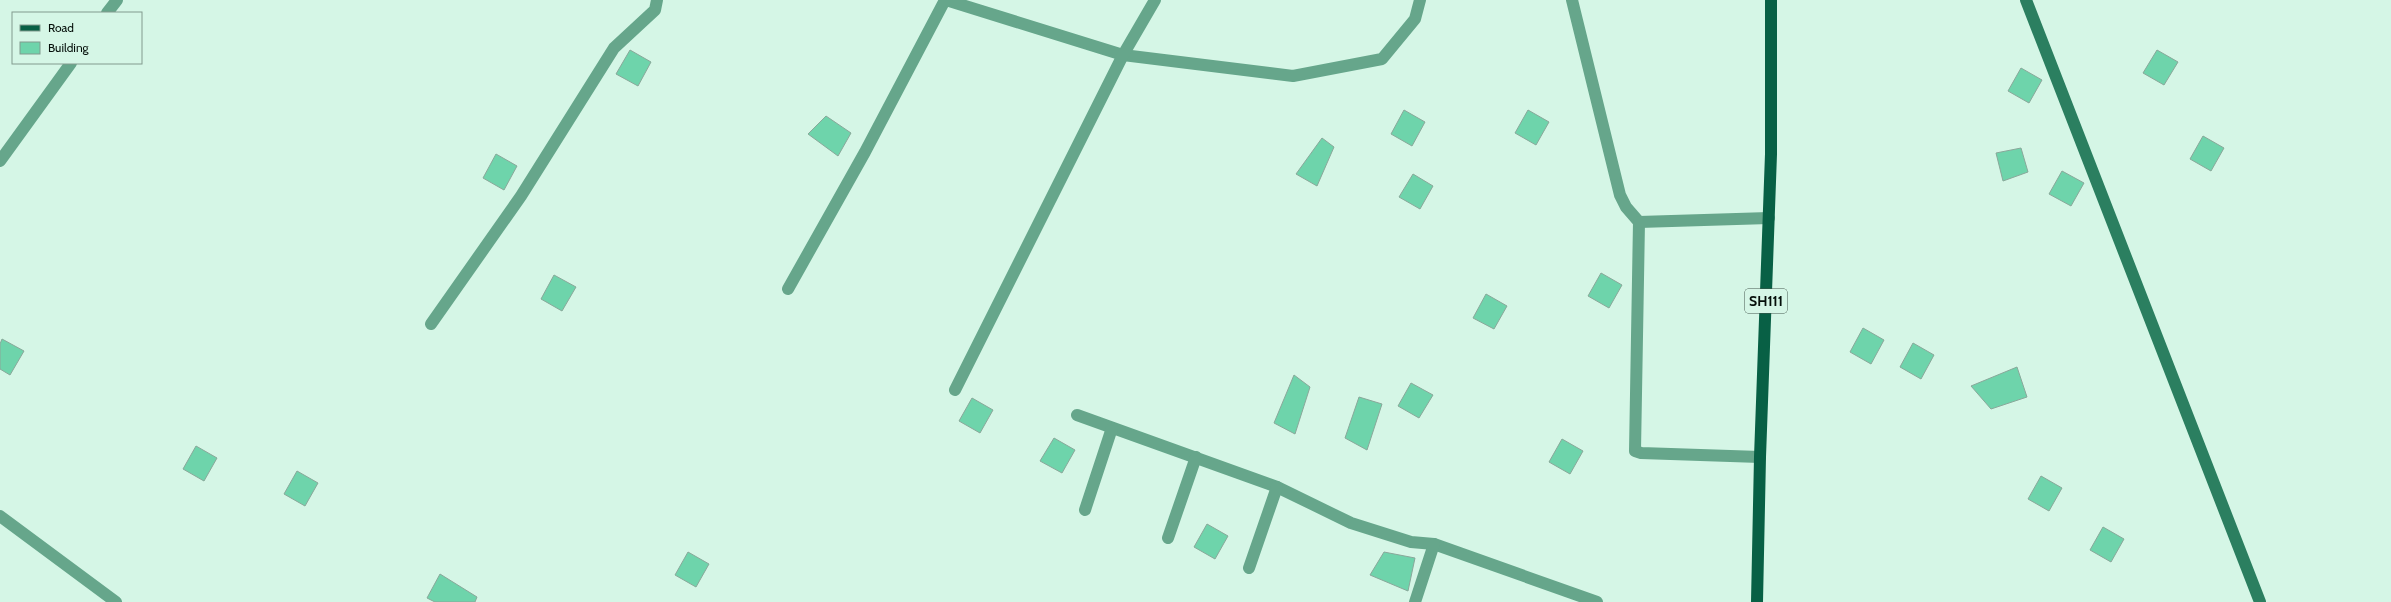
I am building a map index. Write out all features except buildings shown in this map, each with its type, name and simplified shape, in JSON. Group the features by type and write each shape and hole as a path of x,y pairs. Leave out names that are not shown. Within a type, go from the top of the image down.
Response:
{"main road":[{"name":"SH111","path":"1757,602 1760,457 1771,154 1771,0"}],"street":[{"path":"108,12 117,0"},
{"path":"431,324 521,196 614,48 655,10 657,0"},
{"path":"788,289 865,152 945,0 1123,55 1293,76 1382,59 1415,19 1420,0"},
{"path":"955,390 1123,55 1155,0"},
{"path":"1572,0 1620,195 1626,207 1639,222 1635,451 1641,453 1760,457"},
{"path":"2026,0 2260,602"},
{"path":"0,161 70,64"},
{"path":"1639,222 1769,218"},
{"path":"1077,415 1277,487 1351,523 1411,542 1434,544 1597,602"},
{"path":"1085,510 1112,428"},
{"path":"1168,538 1196,457"},
{"path":"1249,568 1277,487"},
{"path":"0,516 116,602"},
{"path":"1414,602 1434,544"}]}
